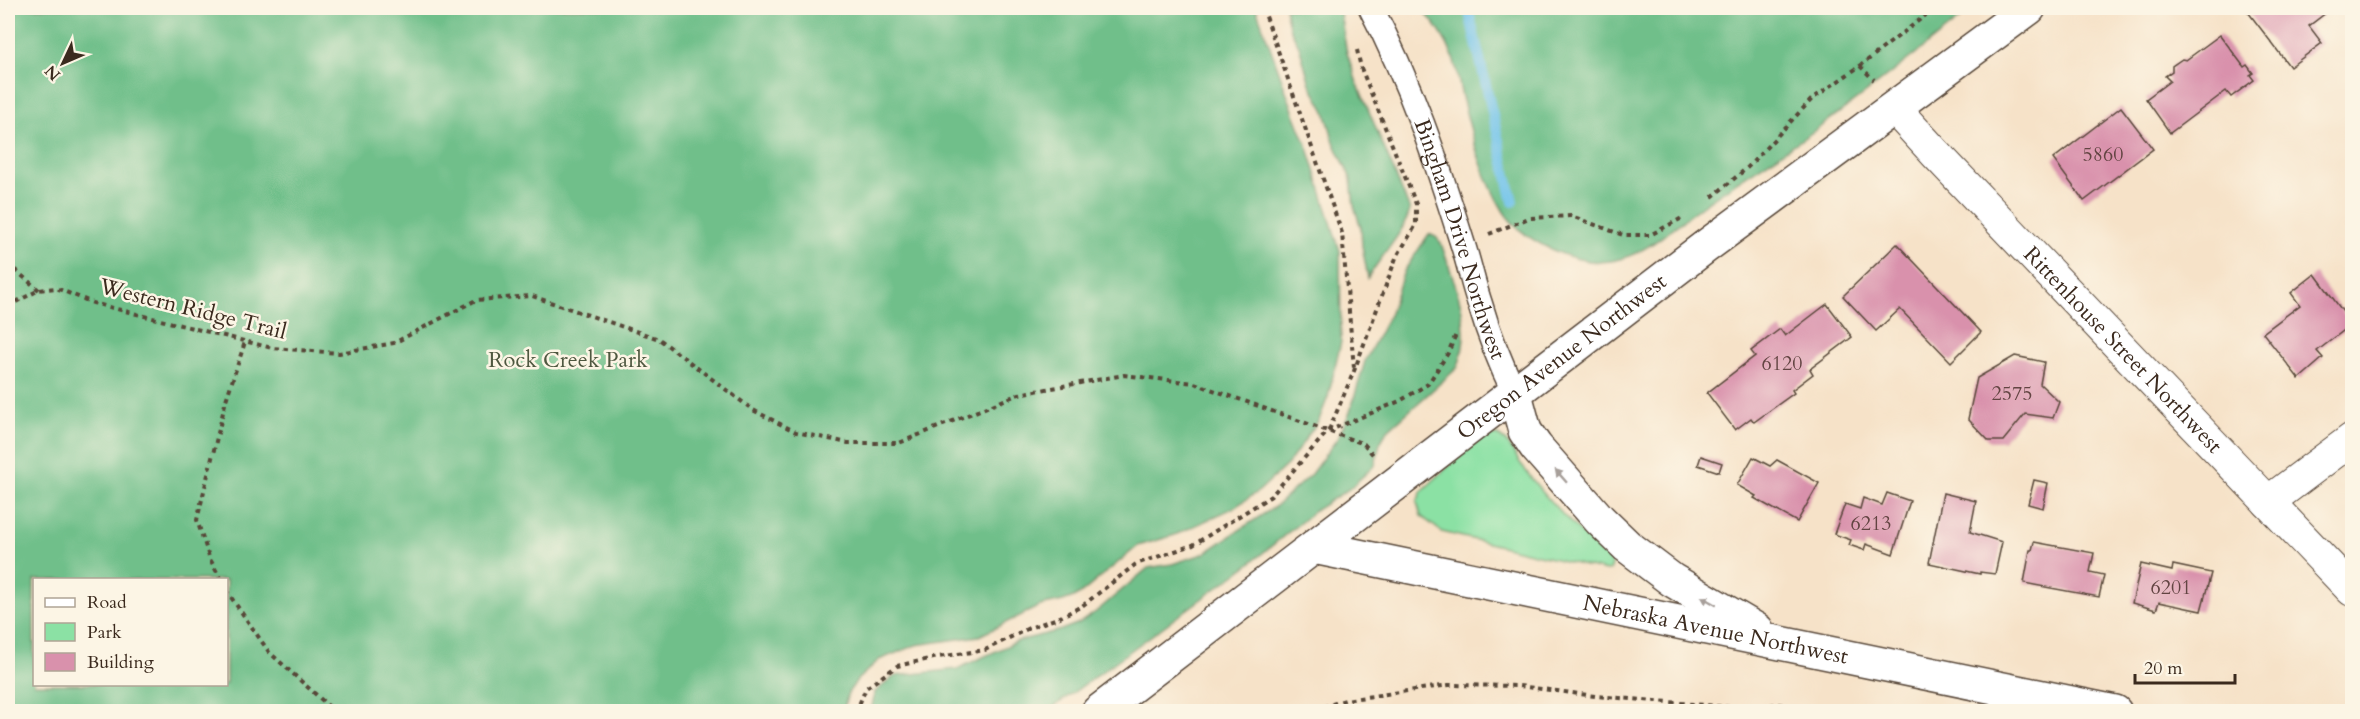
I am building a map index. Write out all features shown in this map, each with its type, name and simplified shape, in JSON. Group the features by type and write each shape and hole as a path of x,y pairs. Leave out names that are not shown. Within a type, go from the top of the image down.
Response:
{"street":[{"name":"Bingham Drive Northwest","path":"1371,8 1421,117 1463,244 1479,302 1496,352 1515,394 1525,431 1536,447 1607,527 1627,546 1672,580 1777,642"},
{"name":"Oregon Avenue Northwest","path":"1098,711 1705,247 2029,8"},
{"name":"Rittenhouse Street Northwest","path":"1894,108 2352,590"},
{"path":"2268,502 2352,439"},
{"name":"Nebraska Avenue Northwest","path":"1314,547 1777,642 1999,699 2115,711"}],"path":[{"path":"1263,8 1342,233 1354,371"},
{"path":"1707,201 1747,168 1812,99 1860,66 1935,8"},
{"path":"856,711 866,688 897,666 985,650 1029,628 1058,618 1082,606 1136,564 1192,545 1271,496 1328,431 1354,371 1396,258 1416,225 1416,204 1361,68 1356,48"},
{"path":"1463,244 1529,218 1571,216 1623,235 1650,235 1691,214"},
{"path":"8,264 39,290 8,306"},
{"name":"Western Ridge Trail","path":"39,290 56,288 93,303 272,348 339,352 394,343 476,300 532,296 658,339 753,410 796,432 848,443 899,444 1019,394 1124,375 1194,383 1365,444 1379,461"},
{"path":"1328,431 1400,401 1428,384 1448,353 1461,321"},
{"path":"220,578 209,558 198,520 226,400 245,342"},
{"path":"228,593 269,652 335,711"},
{"path":"1306,711 1345,700 1449,685 1519,686 1595,696 1742,708 1778,704 1818,711"}],"green space":[{"name":"Rock Creek Park","path":"8,8 1256,8 1308,148 1340,251 1341,342 1328,397 1319,420 1288,464 1259,491 1235,507 1175,535 1138,546 1079,595 1040,606 979,636 916,645 879,660 857,680 848,693 843,711 8,711"},
{"path":"1285,8 1339,8 1347,53 1356,80 1410,210 1402,228 1368,278 1351,179 1334,142 1325,111 1310,84 1299,46 1289,27"},
{"path":"1421,8 1974,8 1840,113 1703,205 1660,239 1624,258 1597,262 1566,255 1537,242 1513,223 1504,212 1478,156 1453,57 1439,31"},
{"path":"1429,234 1441,243 1461,305 1464,337 1457,368 1387,431 1380,443 1375,465 1349,489 1317,509 1248,565 1048,711 871,711 875,692 895,676 957,669 1018,641 1079,623 1097,611 1148,568 1172,564 1203,554 1276,506 1311,474 1337,439 1350,412 1365,361 1390,313 1404,271"},
{"path":"1497,435 1508,444 1531,478 1552,503 1610,560 1612,565 1610,570 1606,571 1442,532 1421,516 1417,502 1422,491 1476,441"}],"building":[{"path":"2245,8 2331,9 2309,26 2322,43 2290,67"},
{"path":"2220,35 2244,67 2247,65 2253,73 2250,75 2254,80 2231,97 2226,91 2170,133 2146,99 2170,81 2165,76 2172,71 2172,66 2182,59 2186,60"},
{"path":"2121,107 2153,149 2084,201 2053,159"},
{"path":"1897,244 1981,332 1951,362 1900,309 1876,331 1843,296"},
{"path":"2315,274 2352,324 2317,351 2323,358 2299,379 2263,333 2300,305 2291,293"},
{"path":"1827,304 1852,337 1810,369 1813,374 1792,390 1794,393 1754,422 1751,418 1735,430 1707,393 1755,356 1751,351 1780,329 1785,336"},
{"path":"2015,356 2044,362 2040,384 2059,402 2053,418 2025,414 2003,441 1989,441 1968,419 1977,378"},
{"path":"1701,456 1722,463 1719,472 1698,465"},
{"path":"1753,457 1770,466 1777,460 1819,483 1797,522 1754,498 1756,496 1737,485"},
{"path":"2034,480 2048,483 2043,508 2028,504"},
{"path":"1887,493 1910,501 1893,554 1866,544 1864,550 1849,545 1851,540 1834,534 1845,504 1860,509 1863,498 1882,505"},
{"path":"1943,493 1976,501 1970,532 2002,542 1995,574 1980,572 1980,574 1929,563"},
{"path":"2034,542 2094,553 2090,572 2104,575 2099,597 2024,583 2030,550"},
{"path":"2141,564 2172,571 2173,565 2211,573 2201,611 2159,602 2156,610 2132,603"}],"waterway":[{"path":"1468,8 1513,202"}]}
